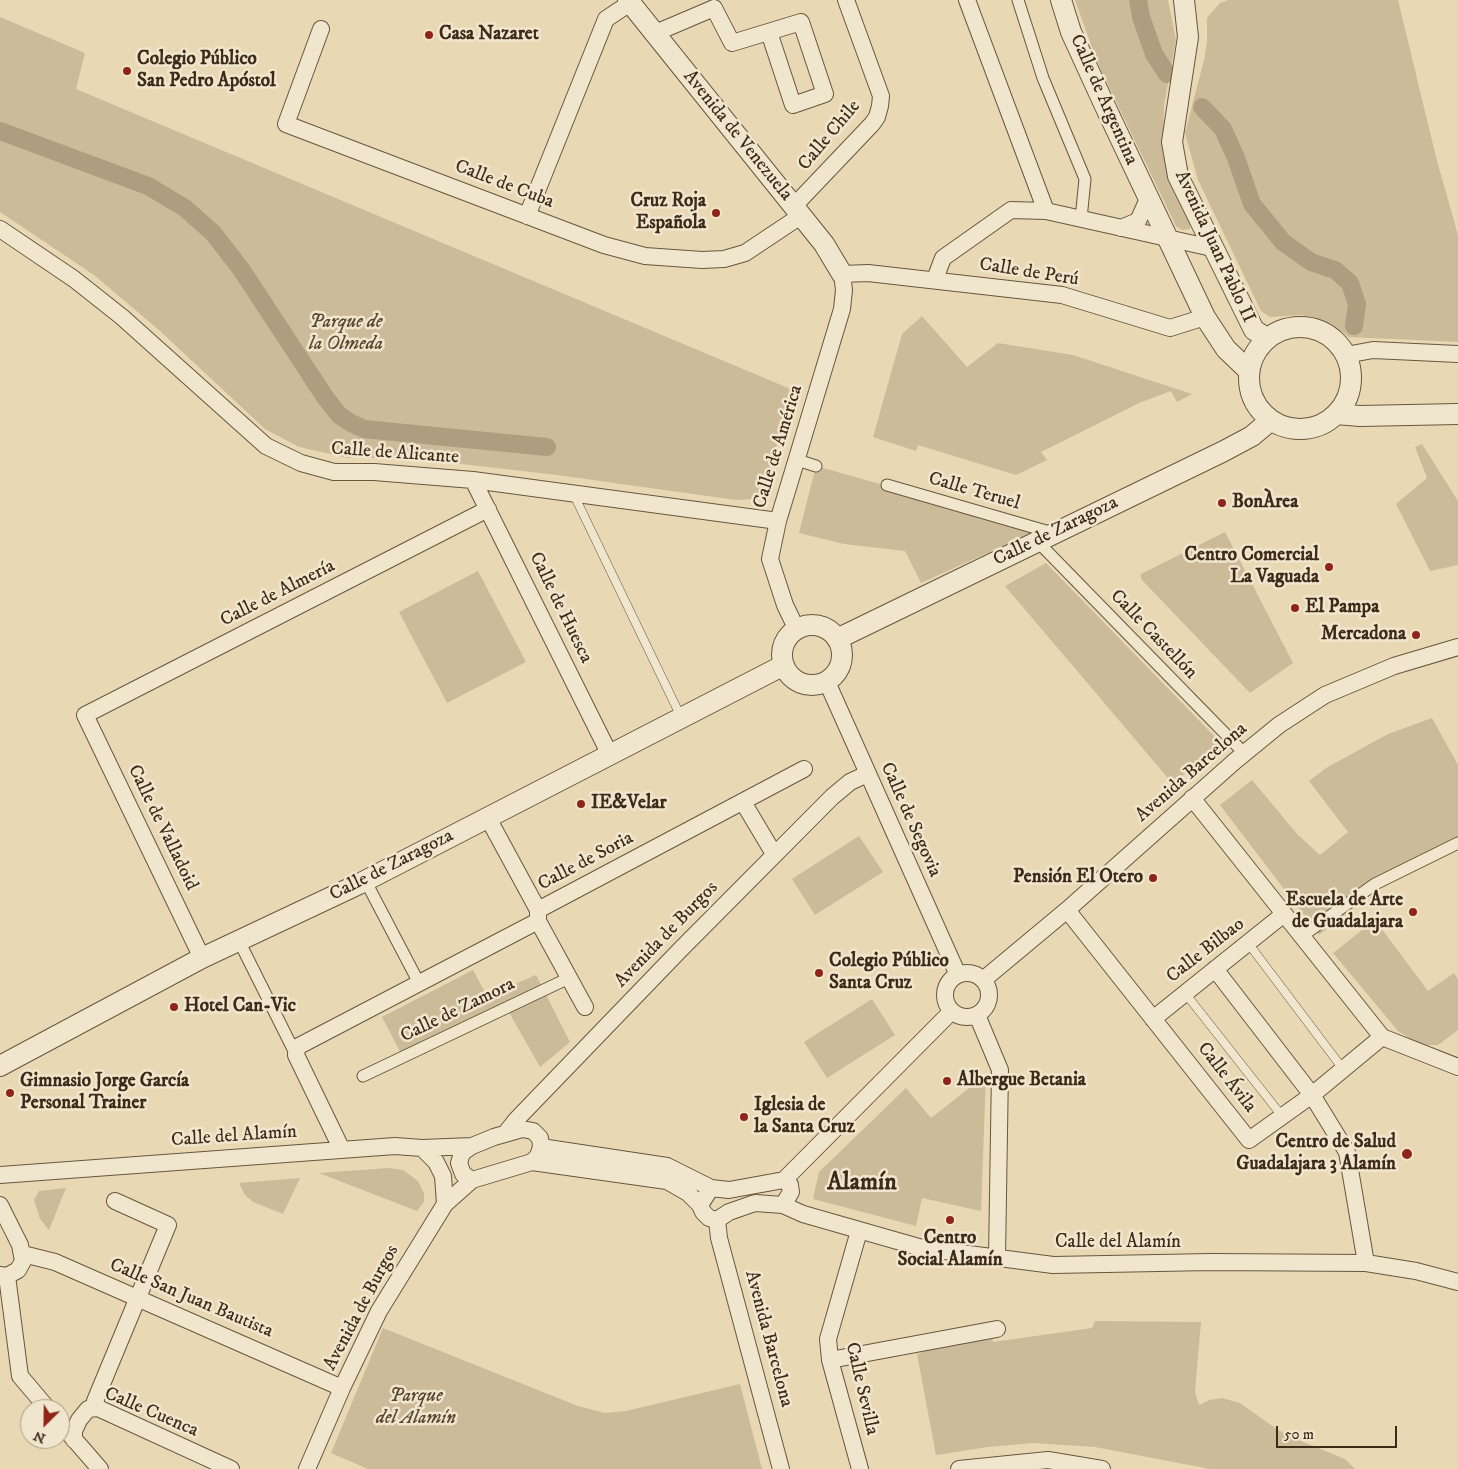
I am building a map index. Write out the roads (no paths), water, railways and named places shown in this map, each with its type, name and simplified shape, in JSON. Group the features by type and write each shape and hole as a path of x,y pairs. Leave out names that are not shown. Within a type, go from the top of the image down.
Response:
{"street":[{"name":"Calle Chile","path":"798,210 872,124 877,117 880,106 881,96 846,0"},
{"path":"967,0 1046,211"},
{"path":"1018,0 1044,78 1085,179 1081,218"},
{"name":"Calle de Argentina","path":"1061,0 1071,32 1205,317 1226,349 1249,371"},
{"name":"Avenida Juan Pablo II","path":"1184,0 1188,37 1173,130 1173,154 1181,186 1212,248 1254,330 1267,338"},
{"name":"Avenida de Venezuela","path":"629,1 653,34 798,210 835,260 842,274"},
{"path":"527,216 606,19 629,1"},
{"path":"653,34 714,8 732,43 800,22 825,94 793,105 769,32"},
{"name":"Calle de Cuba","path":"321,29 286,124 527,216 620,250 645,256 702,260 724,259 745,254 798,210"},
{"path":"1121,228 1138,221 1148,199"},
{"path":"936,279 943,258 1011,210 1046,211 1212,248"},
{"name":"Calle de Alicante","path":"0,229 74,279 122,317 266,446 301,463 334,472 374,472 473,480 778,521"},
{"name":"Calle de Perú","path":"842,274 868,273 936,279 1062,295 1170,328 1205,317"},
{"name":"Calle de América","path":"797,630 785,605 770,558 778,521 842,309 844,290 842,274"},
{"path":"1296,327 1313,328 1326,334 1337,343 1346,355 1350,366 1350,389 1345,402 1336,414 1325,422 1312,427 1298,429 1284,426 1271,420 1253,398 1249,385 1249,371 1258,349 1267,338 1280,331 1296,327"},
{"path":"1346,355 1373,350 1458,354"},
{"path":"1350,389 1357,397 1375,404 1444,404 1458,407"},
{"path":"1336,414 1360,416 1458,414"},
{"name":"Calle de Zaragoza","path":"838,639 1224,451 1252,436 1271,420"},
{"path":"796,460 816,466"},
{"name":"Calle de Huesca","path":"473,480 610,755"},
{"name":"Calle Teruel","path":"886,486 1045,537"},
{"name":"Calle de Almería","path":"85,714 488,509"},
{"name":"Calle Castellón","path":"1045,537 1244,753"},
{"path":"808,626 819,626 829,631 838,639 842,650 842,662 836,674 827,682 815,685 802,683 791,676 784,665 784,645 797,630 808,626"},
{"name":"Avenida Barcelona","path":"983,980 1067,910 1192,798 1279,725 1325,695 1394,666 1457,650"},
{"name":"Calle de Zaragoza","path":"0,1066 202,958 365,880 784,665"},
{"name":"Calle de Segovia","path":"827,682 958,975"},
{"name":"Calle de Valladoid","path":"85,714 202,958"},
{"name":"Calle de Soria","path":"296,1056 297,1047 419,984 804,769"},
{"name":"Avenida de Burgos","path":"505,1134 516,1120 774,854 832,797 850,782 867,774"},
{"path":"1192,798 1382,1037 1454,1060"},
{"path":"743,802 774,854"},
{"path":"488,818 585,1007"},
{"path":"1302,936 1374,884 1458,844"},
{"path":"365,880 419,984"},
{"name":"Calle Ávila","path":"1067,910 1249,1140 1312,1094 1382,1037"},
{"name":"Calle Bilbao","path":"1153,1019 1284,914"},
{"path":"240,941 342,1150"},
{"path":"1215,969 1312,1094 1348,1152 1366,1263"},
{"path":"967,973 983,980 987,986 989,1000 983,1010 977,1015 961,1016 952,1011 946,1001 945,992 951,980 958,975 967,973"},
{"name":"Calle de Zamora","path":"363,1076 569,978"},
{"path":"532,1162 538,1156 541,1147 667,1166 711,1188 729,1190 784,1180 952,1011"},
{"path":"977,1015 1000,1070 997,1258"},
{"name":"Calle del Alamín","path":"0,1175 395,1146 422,1148 472,1146 522,1130 534,1131 540,1138 541,1147"},
{"path":"472,1146 462,1153 459,1162 463,1174 472,1180 532,1162 667,1181 688,1193 700,1205 702,1212 708,1218 717,1220"},
{"path":"422,1148 436,1162 443,1176 445,1204"},
{"name":"Avenida de Burgos","path":"307,1469 342,1388 379,1311 445,1204 472,1180"},
{"path":"783,1205 791,1192 790,1185 784,1180"},
{"path":"700,1205 711,1188"},
{"path":"98,1408 95,1402 168,1225 115,1201"},
{"name":"Calle del Alamín","path":"717,1220 729,1212 754,1203 783,1205 803,1214 922,1248 997,1258 1053,1264 1366,1263 1416,1271 1458,1282"},
{"path":"0,1205 20,1245 24,1261 18,1270 3,1276 20,1376 40,1399"},
{"name":"Avenida Barcelona","path":"717,1220 719,1238 782,1469"},
{"name":"Calle Sevilla","path":"859,1231 828,1339 830,1360 860,1469"},
{"name":"Calle San Juan Bautista","path":"23,1254 55,1262 342,1388"},
{"path":"830,1360 997,1329"},
{"name":"Calle Cuenca","path":"74,1440 79,1420 88,1409 98,1408 231,1469"},
{"path":"70,1435 100,1469"},
{"path":"959,1469 1048,1465 1102,1469"}],"lane":[{"path":"574,495 681,718"},
{"path":"1248,943 1343,1069"},
{"path":"1186,992 1282,1116"}],"waterway":[{"path":"1138,0 1141,17 1154,54 1167,74"},
{"path":"1202,107 1223,129 1236,158 1252,204 1283,242 1311,262 1335,270 1350,283 1357,304 1354,326"},
{"path":"0,131 148,186 185,208 213,233 241,269 325,397 339,415 351,423 364,429 547,447"}],"place":[{"name":"Casa Nazaret","path":"429,35"},
{"name":"Colegio Público San Pedro Apóstol","path":"127,71"},
{"name":"Cruz Roja Española","path":"716,213"},
{"name":"BonÀrea","path":"1222,503"},
{"name":"Centro Comercial La Vaguada","path":"1329,567"},
{"name":"El Pampa","path":"1295,608"},
{"name":"Mercadona","path":"1416,635"},
{"name":"IE&Velar","path":"581,804"},
{"name":"Pensión El Otero","path":"1153,878"},
{"name":"Escuela de Arte de Guadalajara","path":"1413,912"},
{"name":"Colegio Público Santa Cruz","path":"819,973"},
{"name":"Hotel Can-Vic","path":"174,1007"},
{"name":"Albergue Betania","path":"947,1081"},
{"name":"Gimnasio Jorge García Personal Trainer","path":"10,1093"},
{"name":"Iglesia de la Santa Cruz","path":"744,1117"},
{"name":"Centro de Salud Guadalajara 3 Alamín","path":"1407,1154"},
{"name":"Centro Social Alamín","path":"950,1220"}],"district":[{"name":"Alamín","path":"862,1184"}],"park label":[{"name":"Parque de la Olmeda","path":"346,334"},
{"name":"Parque del Alamín","path":"416,1408"}]}
